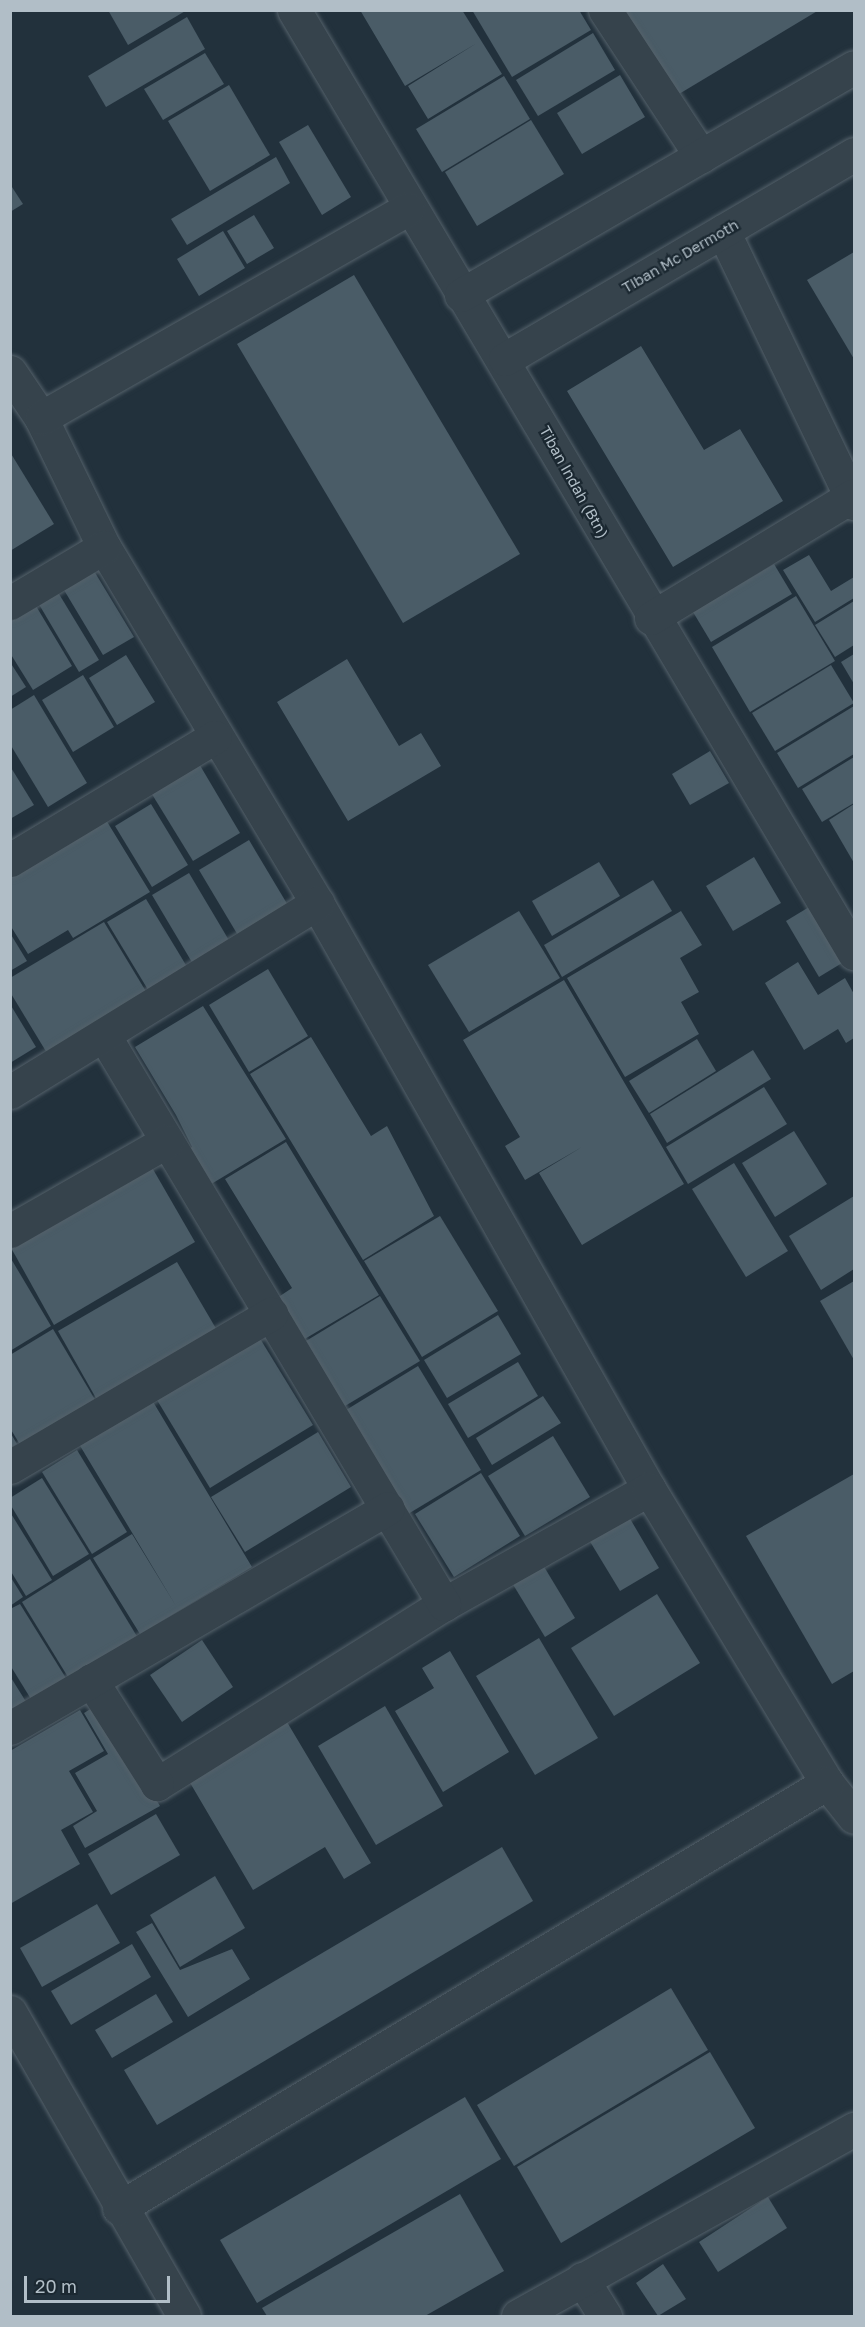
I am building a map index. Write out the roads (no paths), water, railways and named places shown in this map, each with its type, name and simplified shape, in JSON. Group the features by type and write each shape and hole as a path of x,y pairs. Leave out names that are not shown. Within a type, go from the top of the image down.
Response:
{"street":[{"name":"Tiban Indah (Btn)","path":"294,10 408,209 461,295 505,359 651,618 855,953"},
{"path":"605,10 701,156"},
{"path":"461,295 855,66"},
{"name":"Tiban Mc Dermoth","path":"505,359 855,154"},
{"path":"40,418 408,209"},
{"path":"651,618 853,499 723,231"},
{"path":"10,372 40,418 104,548 214,737 317,903 650,1489 827,1783 855,1817"},
{"path":"10,603 104,548"},
{"path":"10,860 214,737"},
{"path":"10,1092 105,1037 317,903"},
{"path":"105,1037 444,1604"},
{"path":"10,1232 167,1141"},
{"path":"10,1467 271,1314"},
{"path":"91,1680 157,1784 444,1604 650,1489"},
{"path":"10,1728 388,1508"},
{"path":"119,2208 827,1783"},
{"path":"10,2013 119,2208 184,2316"},
{"path":"518,2316 855,2129"},
{"path":"582,2279 605,2316"}]}
